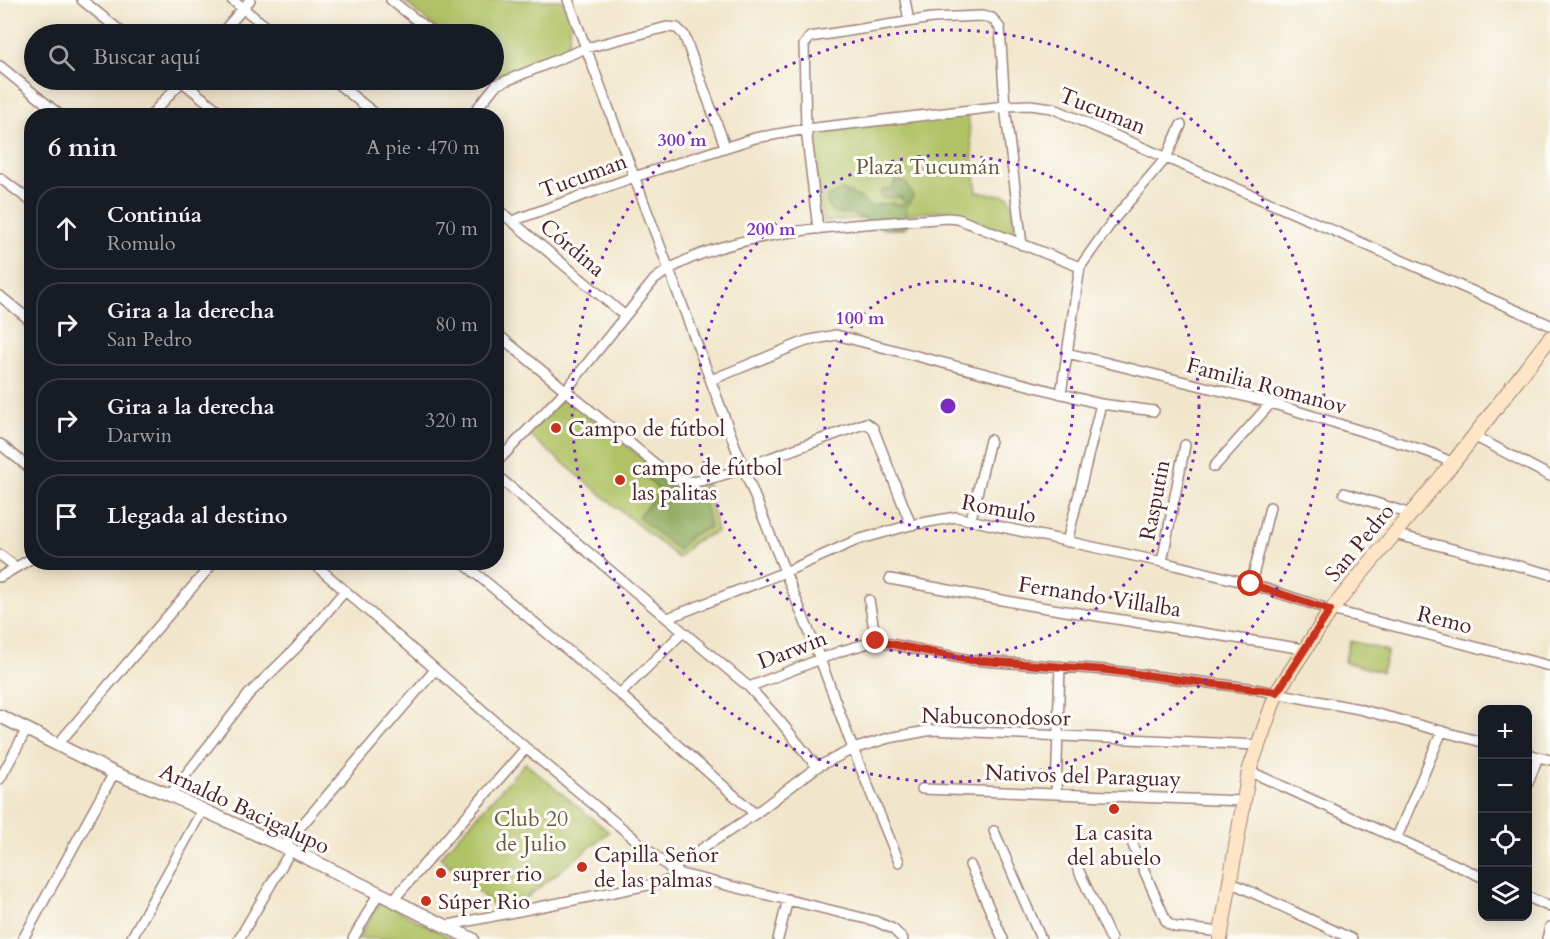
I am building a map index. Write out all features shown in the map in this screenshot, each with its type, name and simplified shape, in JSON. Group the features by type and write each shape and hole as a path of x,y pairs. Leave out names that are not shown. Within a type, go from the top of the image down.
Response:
{"main road":[{"name":"San Pedro","path":"1221,935 1242,801 1249,771 1277,692 1330,610 1453,463 1550,338"}],"street":[{"path":"82,0 112,24"},
{"path":"232,0 263,24"},
{"path":"230,24 250,0"},
{"path":"392,0 422,24"},
{"path":"568,0 743,467 899,862"},
{"path":"905,0 909,21"},
{"path":"818,229 806,129 804,45 807,39 909,21 981,16 992,18 1000,28 1005,106 1022,245"},
{"path":"504,78 586,48 667,27 677,28 684,35 725,146"},
{"path":"0,66 24,86"},
{"path":"29,90 51,108"},
{"path":"157,108 173,90"},
{"path":"194,90 215,108"},
{"path":"346,90 368,108"},
{"path":"476,108 487,90"},
{"name":"Tucuman","path":"513,221 633,177 755,138 806,129 1030,105 1052,108 1550,325"},
{"path":"1061,394 1080,267 1114,219 1166,158 1181,125"},
{"path":"0,178 24,196"},
{"name":"Córdina","path":"504,214 624,315"},
{"path":"504,455 566,390 654,280 668,269 727,245 818,229 948,218 958,219 1080,267"},
{"path":"0,296 24,316"},
{"path":"711,380 806,341 836,335 1101,404 1154,411"},
{"path":"504,340 673,478 689,483 704,481 866,423 870,424 910,525"},
{"name":"Familia Romanov","path":"1067,353 1270,403 1429,452 1453,463"},
{"path":"1214,467 1270,403"},
{"path":"1067,542 1101,404"},
{"path":"1474,436 1550,476"},
{"path":"971,519 990,440"},
{"path":"0,444 24,464"},
{"name":"Rasputin","path":"1162,562 1185,445"},
{"path":"504,482 749,687 817,767"},
{"path":"1344,493 1411,514"},
{"path":"1251,584 1269,507"},
{"name":"Romulo","path":"668,618 785,572 856,540 950,517 971,519 1162,562 1251,584 1330,610"},
{"path":"1394,534 1550,574"},
{"path":"0,555 16,567"},
{"path":"0,577 24,562"},
{"path":"58,744 207,570"},
{"path":"321,570 526,748 671,869 681,874 875,921 892,929 903,939"},
{"path":"472,570 620,694 755,814"},
{"name":"Fernando Villalba","path":"890,579 1028,605 1304,650"},
{"path":"170,795 242,701 296,648 344,592"},
{"path":"869,600 876,641"},
{"name":"Remo","path":"1330,610 1550,666"},
{"path":"620,694 683,632"},
{"name":"Darwin","path":"749,687 841,651 876,641 970,660 1106,670 1277,692 1359,709 1478,741"},
{"path":"1056,794 1060,666"},
{"path":"239,939 288,848 435,670"},
{"name":"Arnaldo Bacigalupo","path":"0,716 114,772 288,848 466,938"},
{"path":"0,779 27,729"},
{"name":"Nabuconodosor","path":"671,869 755,814 817,767 853,749 888,738 932,730 1258,744"},
{"path":"1397,837 1442,731"},
{"path":"393,900 526,748"},
{"path":"1532,755 1550,760"},
{"path":"1532,771 1538,757"},
{"path":"1249,771 1478,875"},
{"path":"23,939 114,772"},
{"name":"Nativos del Paraguay","path":"922,789 1242,801"},
{"path":"131,939 202,809"},
{"path":"994,831 1041,939"},
{"path":"1133,845 1167,923 1175,927 1221,935"},
{"path":"970,865 1003,939"},
{"path":"1077,867 1111,939"},
{"path":"444,926 668,881 681,874"},
{"path":"1230,882 1352,939"},
{"path":"353,939 378,894"},
{"path":"778,939 788,899"},
{"path":"1532,899 1550,907"},
{"path":"1547,939 1550,927"}],"green space":[{"path":"403,0 562,0 571,16 568,52 504,74 504,24 431,24"},
{"name":"Plaza Tucumán","path":"968,115 977,192 1009,196 1018,238 951,210 823,222 812,132"},
{"path":"898,180 906,183 913,196 906,208 909,224 904,229 879,227 854,214 834,212 828,204 827,197 841,190 859,197 869,206 893,203 901,206 905,202 900,197 883,198 880,195 882,190 891,189"},
{"path":"566,394 671,483 707,483 717,532 695,541 678,558 528,434"},
{"path":"647,468 670,487 701,489 710,527 691,535 678,550 638,517 660,491 642,473"},
{"path":"1350,641 1388,651 1382,672 1344,662"},
{"name":"Club 20 de Julio","path":"525,763 609,832 521,902 495,907 440,857"},
{"path":"380,901 453,939 358,939"}],"place":[{"name":"Campo de fútbol","path":"556,428"},
{"name":"campo de fútbol las palitas","path":"620,480"},
{"name":"La casita del abuelo","path":"1114,809"},
{"name":"Capilla Señor de las palmas","path":"582,867"},
{"name":"suprer rio","path":"441,873"},
{"name":"Súper Rio","path":"426,901"}],"route":[{"path":"876,641 970,660 1106,670 1277,692 1330,610 1251,584"}]}
